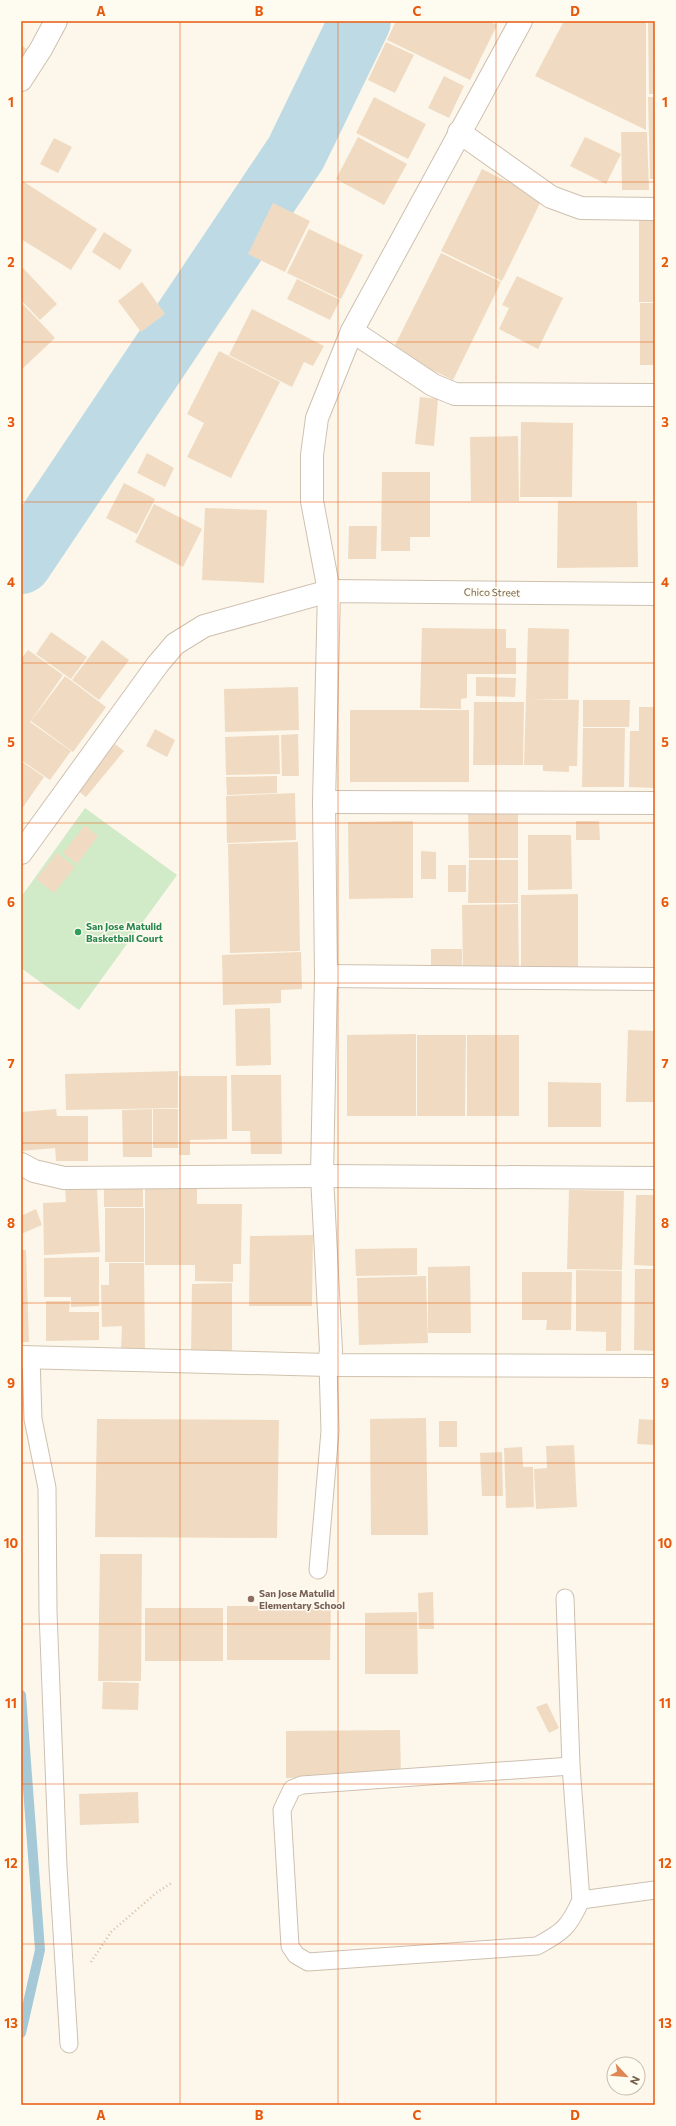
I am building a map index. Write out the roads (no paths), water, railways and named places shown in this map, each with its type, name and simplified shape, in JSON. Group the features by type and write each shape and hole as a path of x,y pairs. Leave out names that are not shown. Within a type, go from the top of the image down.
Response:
{"street":[{"path":"21,80 41,49 56,21"},
{"path":"328,1365 331,1351 322,1176 326,976 324,802 329,591 312,501 312,455 317,418 352,331 459,132 521,21"},
{"path":"459,132 551,197 581,208 655,209"},
{"path":"352,331 433,385 455,394 655,395"},
{"name":"Chico Street","path":"21,853 158,664 175,644 204,626 329,591 655,594"},
{"path":"324,802 655,803"},
{"path":"326,976 655,978"},
{"path":"21,1164 34,1171 64,1178 322,1176 655,1178"},
{"path":"26,1357 328,1365 655,1366"}],"lane":[{"path":"26,1357 33,1420 47,1488 49,1644 58,1859 69,2044"},
{"path":"318,1570 330,1431 328,1365"},
{"path":"565,1598 571,1766 581,1900 572,1920 559,1934 537,1946 308,1962 296,1955 290,1946 282,1810 292,1789 302,1785 571,1766"},
{"path":"581,1900 655,1890"}],"waterway":[{"path":"21,563 296,153 360,21"},
{"path":"21,1695 40,1950 21,2033"}],"place":[{"name":"San Jose Matulid Basketball Court","path":"78,932"},
{"name":"San Jose Matulid Elementary School","path":"251,1599"}]}
